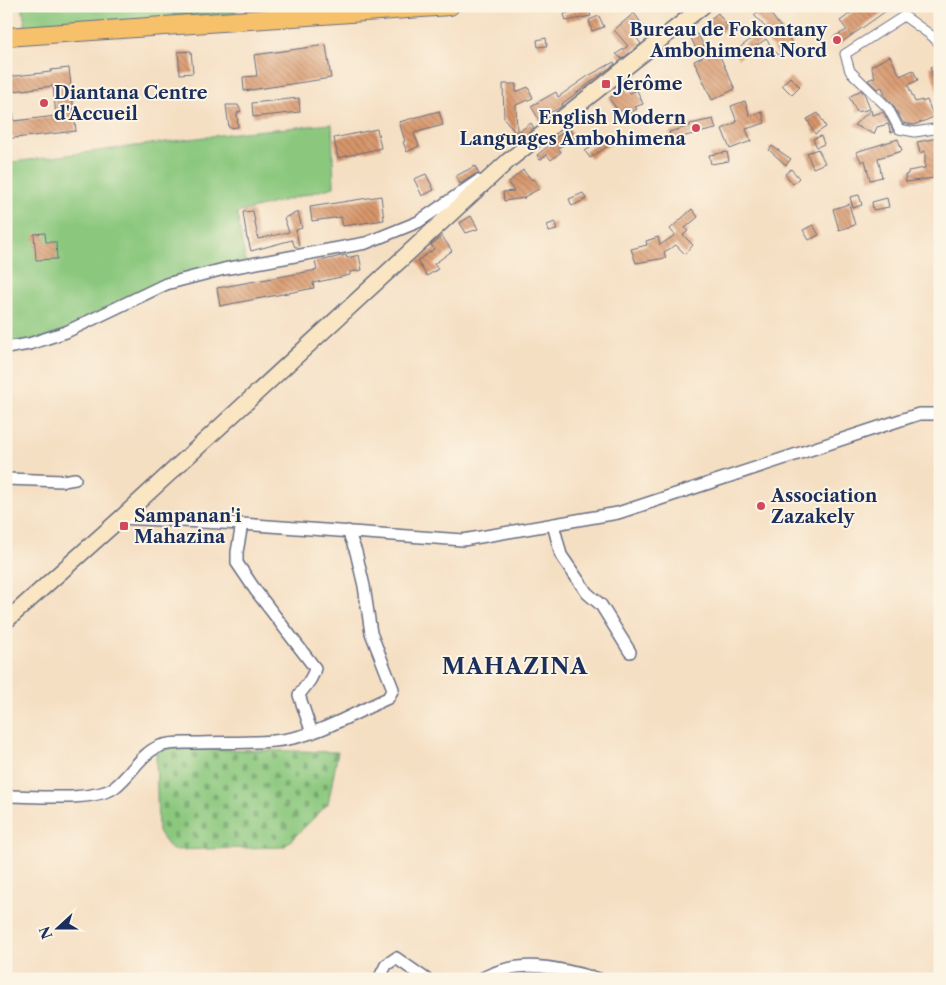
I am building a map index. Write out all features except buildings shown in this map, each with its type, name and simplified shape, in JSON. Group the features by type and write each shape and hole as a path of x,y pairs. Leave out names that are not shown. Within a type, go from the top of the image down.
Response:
{"main road":[{"path":"6,37 450,6"},
{"path":"6,621 121,518 508,161 703,6"}],"street":[{"path":"940,44 904,16 845,54 850,71 888,108 899,129 915,132 940,128"},
{"path":"6,348 29,344 66,332 166,284 224,269 366,243 418,222 508,161"},
{"path":"121,518 242,524 463,540 618,513 919,414 940,414"},
{"path":"6,479 63,481 75,479"},
{"path":"242,524 237,563 314,668 313,676 304,686 300,695 312,733"},
{"path":"554,524 561,555 587,593 601,605 630,652"},
{"path":"6,796 89,796 104,793 115,787 146,755 160,746 181,743 274,741 294,738 312,733 388,698 393,689 370,633 364,586 356,552 348,531"},
{"path":"379,979 386,965 396,958 426,979"},
{"path":"481,979 497,970 540,966 598,979"}],"green space":[{"path":"22,6 171,6 175,19 26,28"},
{"path":"171,6 242,6 234,14 175,19"},
{"path":"332,124 334,187 237,213 246,265 202,274 66,332 6,348 6,163 243,132"},
{"path":"166,748 338,752 328,804 284,847 172,850 158,832 156,753"}],"place":[{"name":"Bureau de Fokontany Ambohimena Nord","path":"837,40"},
{"name":"Jérôme","path":"606,84"},
{"name":"Diantana Centre d'Accueil","path":"44,103"},
{"name":"English Modern Languages Ambohimena","path":"696,128"},
{"name":"Association Zazakely","path":"761,506"},
{"name":"Sampanan'i Mahazina","path":"124,526"}],"district":[{"name":"MAHAZINA","path":"515,666"}]}
